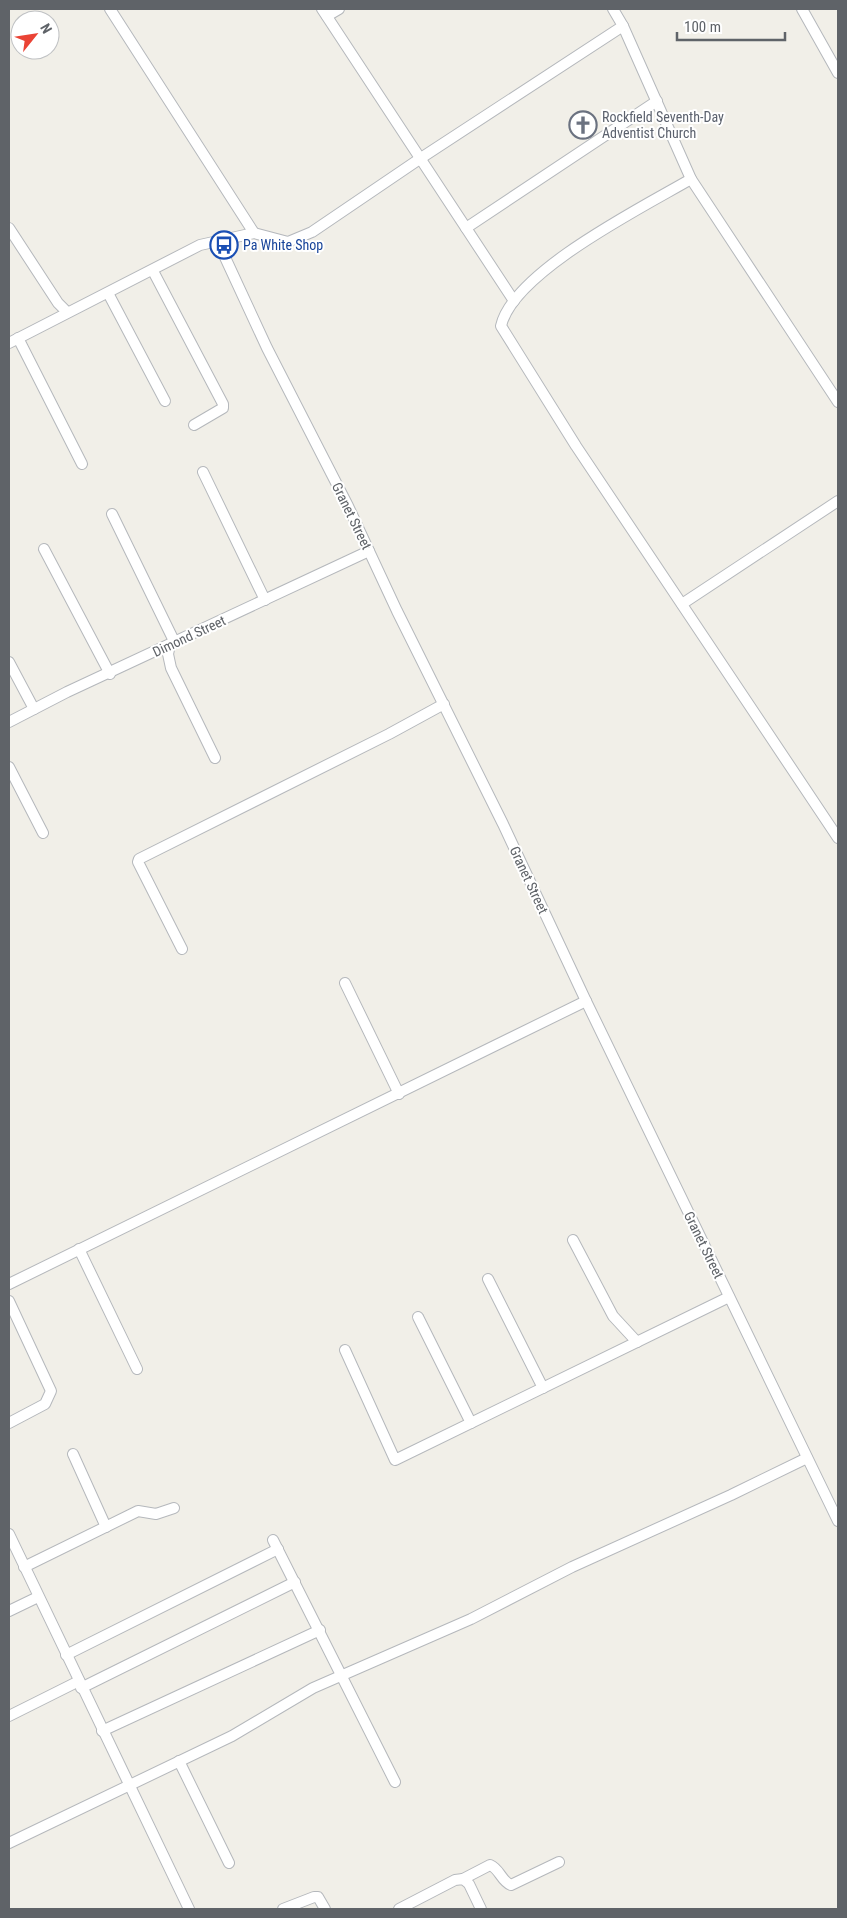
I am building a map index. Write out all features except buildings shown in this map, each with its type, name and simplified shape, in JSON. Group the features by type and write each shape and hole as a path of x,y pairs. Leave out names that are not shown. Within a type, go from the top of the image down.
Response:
{"street":[{"path":"110,9 254,233"},
{"path":"339,9 324,12 514,301"},
{"path":"613,9 623,26 691,178 838,402"},
{"path":"802,9 838,73"},
{"path":"9,343 67,312 153,271 200,245 254,233 288,242 312,232 421,158 623,26"},
{"path":"466,228 656,101"},
{"path":"691,178 559,259 538,275 514,301 502,324 503,331 573,442 838,838"},
{"path":"9,228 58,303 67,312"},
{"name":"Granet Street","path":"217,240 267,348 503,824 586,1001 838,1521"},
{"path":"153,271 223,404 223,408 194,425"},
{"path":"108,293 165,401"},
{"path":"18,338 82,464"},
{"path":"203,472 265,600"},
{"path":"682,604 838,501"},
{"path":"112,514 172,644 168,654 171,668 215,758"},
{"path":"44,549 110,674"},
{"name":"Dimond Street","path":"9,722 369,551"},
{"path":"9,662 34,709"},
{"path":"182,949 138,862 139,858 389,734 444,704"},
{"path":"9,767 43,833"},
{"path":"345,983 399,1094"},
{"path":"9,1284 586,1001"},
{"path":"573,1240 613,1316 637,1342"},
{"path":"79,1249 137,1369"},
{"path":"488,1279 543,1388"},
{"path":"345,1350 395,1460 729,1296"},
{"path":"9,1301 49,1383 50,1391 49,1399 45,1404 9,1422"},
{"path":"418,1317 471,1423"},
{"path":"72,1454 106,1527"},
{"path":"9,1843 248,1728 291,1699 342,1674 471,1619 572,1567 732,1495 807,1458"},
{"path":"24,1566 138,1512 156,1514 174,1508"},
{"path":"9,1534 189,1909"},
{"path":"66,1655 276,1544 395,1782"},
{"path":"9,1716 80,1685 295,1582"},
{"path":"9,1611 38,1597"},
{"path":"102,1731 320,1630"},
{"path":"179,1762 229,1863"},
{"path":"399,1909 455,1880 463,1880 490,1865 496,1867 506,1883 511,1885 559,1862"},
{"path":"463,1880 469,1884 481,1909"},
{"path":"283,1909 314,1896 318,1897 325,1909"}],"place":[{"name":"Rockfield Seventh-Day Adventist Church","path":"583,125"},
{"name":"Pa White Shop","path":"224,245"}]}
